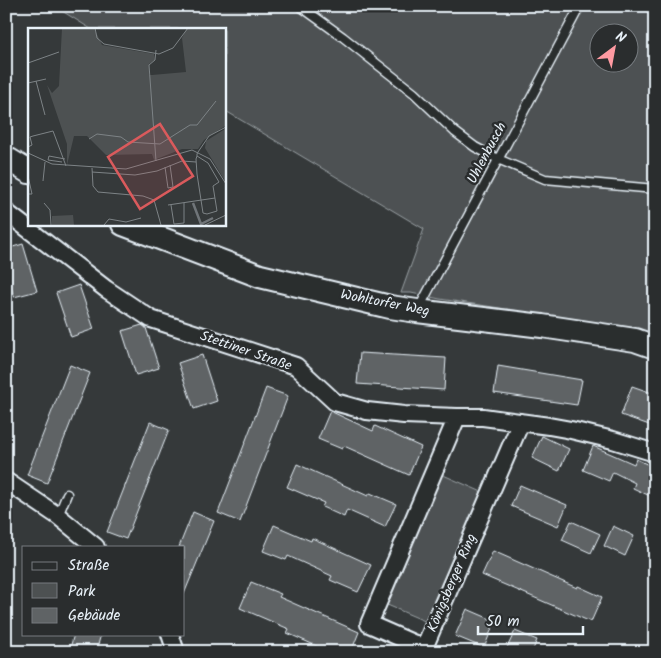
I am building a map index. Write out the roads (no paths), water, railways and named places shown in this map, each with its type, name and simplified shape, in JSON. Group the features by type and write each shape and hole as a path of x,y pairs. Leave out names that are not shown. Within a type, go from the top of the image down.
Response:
{"main road":[{"path":"6,158 28,171"},
{"name":"Wohltorfer Weg","path":"126,225 260,276 390,307 635,340 655,347"}],"street":[{"name":"Stettiner Straße","path":"6,212 106,289 151,319 296,366 335,402 367,411 404,415 483,417 521,422 571,430 655,453"},
{"name":"Königsberger Ring","path":"457,417 369,624 424,648 521,422"},
{"path":"6,481 58,516 95,546"},
{"path":"171,636 176,652"}],"lane":[{"path":"300,6 343,36 414,93 455,132 475,147 498,159 545,179 655,189"},
{"name":"Uhlenbusch","path":"417,311 580,6"},
{"path":"58,516 67,494"}]}
